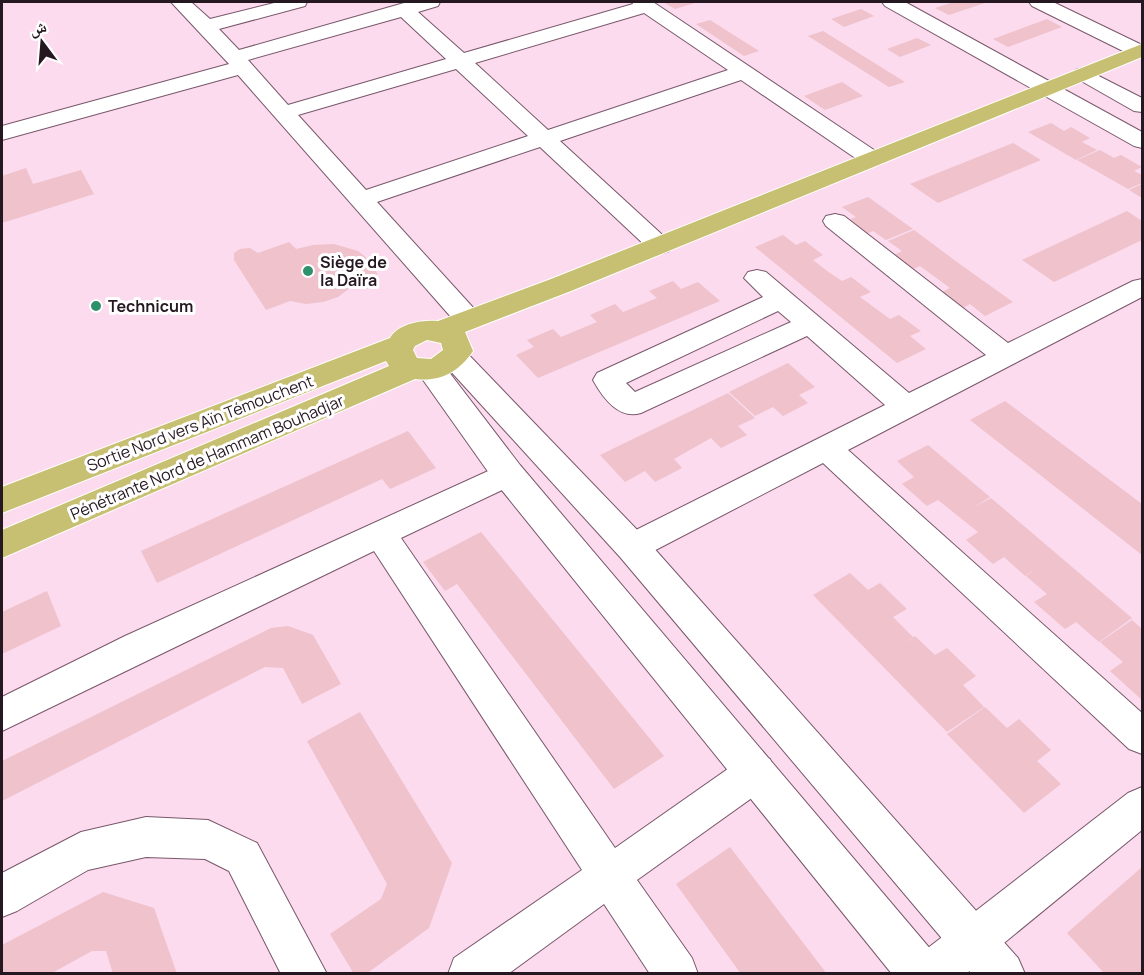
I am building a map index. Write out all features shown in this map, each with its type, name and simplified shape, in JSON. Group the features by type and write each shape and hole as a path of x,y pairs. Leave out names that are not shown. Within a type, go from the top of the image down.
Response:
{"main road":[{"path":"438,348 487,330 561,285 1140,51"},
{"name":"Sortie Nord vers Aïn Témouchent","path":"2,500 438,348"},
{"name":"Pénétrante Nord de Hammam Bouhadjar","path":"2,545 438,348"}],"street":[{"path":"180,2 206,26 360,200 508,474 922,974"},
{"path":"206,26 298,2"},
{"path":"892,2 1045,89 1143,141"},
{"path":"1039,2 1140,51"},
{"path":"2,133 420,4 461,62 660,246"},
{"path":"283,113 461,62 644,4 872,159"},
{"path":"360,200 744,72"},
{"path":"1083,74 1143,106"},
{"path":"834,221 1006,356"},
{"path":"757,278 906,407"},
{"path":"632,548 1143,286"},
{"path":"781,299 608,380 631,406 810,324"},
{"path":"438,348 632,548 1002,974"},
{"path":"826,448 1143,737"},
{"path":"2,714 138,647 508,474"},
{"path":"380,534 676,974"},
{"path":"470,974 756,772"},
{"path":"932,974 1143,806"},
{"path":"2,896 81,852 146,837 208,840 243,856 305,974"}],"building":[{"path":"663,2 698,2 675,9"},
{"path":"954,2 988,2 949,15 935,8"},
{"path":"861,9 874,16 844,27 831,19"},
{"path":"1047,19 1062,27 1008,47 993,39"},
{"path":"710,20 759,51 744,56 696,24"},
{"path":"823,31 905,82 889,87 808,36"},
{"path":"917,38 931,45 900,57 887,49"},
{"path":"842,82 863,96 825,110 804,96"},
{"path":"1051,123 1064,131 1071,127 1090,138 1082,142 1097,150 1076,160 1028,132"},
{"path":"1013,143 1041,160 938,203 910,184"},
{"path":"1100,150 1114,158 1121,155 1142,167 1134,171 1142,175 1142,183 1128,189 1077,160"},
{"path":"26,168 33,184 81,170 94,194 2,223 2,176"},
{"path":"1142,184 1142,198 1129,190"},
{"path":"868,197 913,229 886,240 873,231 864,235 846,221 856,217 842,207"},
{"path":"1127,211 1142,221 1142,240 1054,282 1022,260"},
{"path":"914,230 1013,302 985,316 970,304 961,309 940,293 950,288 920,266 911,270 892,256 902,251 888,241"},
{"path":"783,235 796,245 805,241 823,255 813,260 827,271 842,281 851,277 871,292 860,297 890,319 899,315 921,331 910,336 926,349 897,363 755,247"},
{"name":"Siège de la Daïra","path":"289,242 296,249 334,244 358,251 373,263 379,279 367,289 350,288 338,297 323,302 306,304 290,301 266,310 234,260 234,253 240,249 250,248 258,253"},
{"path":"673,281 681,289 698,282 720,301 538,378 516,355 534,347 527,340 553,329 561,337 597,322 590,315 615,304 623,312 657,298 649,291"},
{"path":"788,363 815,387 799,395 808,403 783,416 773,407 755,416 729,392"},
{"path":"728,393 755,418 738,426 747,435 721,448 711,438 674,459 682,468 655,482 645,471 625,482 600,455"},
{"path":"1005,401 1142,504 1142,555 970,420"},
{"path":"408,431 436,468 390,489 382,479 157,583 141,551"},
{"path":"928,445 990,497 974,507 991,498 1132,618 1099,642 1076,622 1065,629 1034,602 1047,594 1026,576 1037,568 1025,576 1004,557 993,564 966,540 978,532 938,500 927,506 902,484 914,477 897,461"},
{"path":"481,532 664,756 614,789 457,584 445,591 423,562"},
{"path":"850,573 868,590 880,583 907,609 893,617 913,637 885,655 915,636 935,655 947,648 976,676 963,685 984,707 947,732 813,595"},
{"path":"47,591 61,626 2,654 2,612"},
{"path":"1132,620 1142,629 1142,700 1110,671 1123,662 1100,642"},
{"path":"288,626 313,635 341,684 302,704 283,668 265,667 2,801 2,761 271,628"},
{"path":"985,707 1007,728 1019,719 1051,750 1037,761 1061,784 1024,813 947,734"},
{"path":"360,712 452,863 429,928 366,974 354,974 330,934 381,899 387,884 307,741"},
{"path":"730,847 827,974 741,974 676,884"},
{"path":"1142,867 1142,974 1105,974 1067,933"},
{"path":"103,892 154,908 177,974 113,974 106,951 92,951 50,974 2,974 2,945"}],"place":[{"name":"Siège de la Daïra","path":"308,271"},
{"name":"Technicum","path":"96,306"}]}
